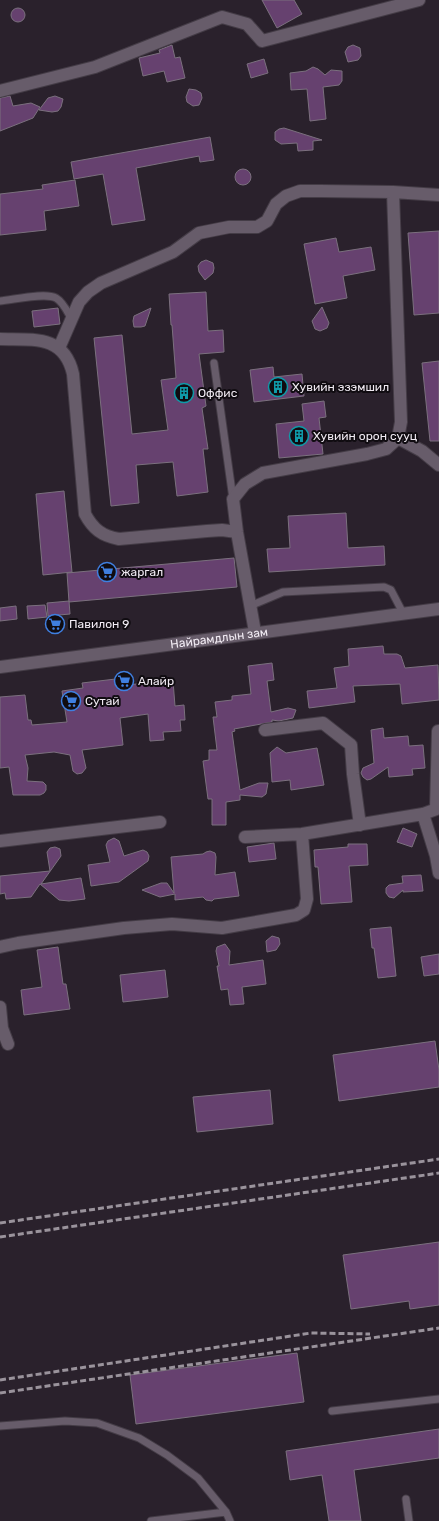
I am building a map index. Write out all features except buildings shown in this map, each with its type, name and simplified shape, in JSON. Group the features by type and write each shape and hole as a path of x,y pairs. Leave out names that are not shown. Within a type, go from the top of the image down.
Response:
{"street":[{"path":"0,91 95,67 222,17 247,24 262,41 420,0"},
{"path":"59,348 79,302 88,292 101,283 173,252 199,233 229,227 257,227 267,221 276,204 286,196 300,191 393,192 439,195"},
{"path":"255,632 237,532 233,499 245,484 263,473 367,454 386,449 398,438 402,422 393,192"},
{"path":"0,340 40,340 50,343 59,348 66,355 71,364 86,514 90,524 98,532 108,537 119,538 214,530 237,532"},
{"path":"398,438 422,451 439,464"},
{"name":"Найрамдлын зам","path":"0,666 439,609"},
{"path":"265,730 323,723 351,745 353,774 360,825"},
{"path":"245,838 302,834 423,814 438,809 438,731"},
{"path":"423,814 436,856 439,873"},
{"path":"0,841 160,822"},
{"path":"0,947 18,943 124,928 172,924 222,928 296,915 304,910 307,899 302,834"},
{"path":"0,1007 2,1028 8,1044"}],"lane":[{"path":"0,301 42,296 55,298 62,303 72,318"},
{"path":"214,363 233,499"},
{"path":"250,606 283,592 384,587 391,590 403,613"},
{"path":"332,1411 439,1399"},
{"path":"0,1426 65,1421 97,1423 139,1438 167,1455 198,1478 226,1512 230,1521"},
{"path":"406,1499 409,1521"},
{"path":"151,1521 226,1512"}],"railway":[{"path":"0,1223 439,1159"},
{"path":"0,1237 439,1173"},
{"path":"0,1393 439,1328"},
{"path":"0,1380 311,1333 370,1334"}],"place":[{"name":"Хувийн эзэмшил","path":"278,387"},
{"name":"Оффис","path":"184,393"},
{"name":"Хувийн орон сууц","path":"299,436"},
{"name":"жаргал","path":"107,572"},
{"name":"Павилон 9","path":"55,624"},
{"name":"Алайр","path":"124,681"},
{"name":"Сутай","path":"71,701"}]}
